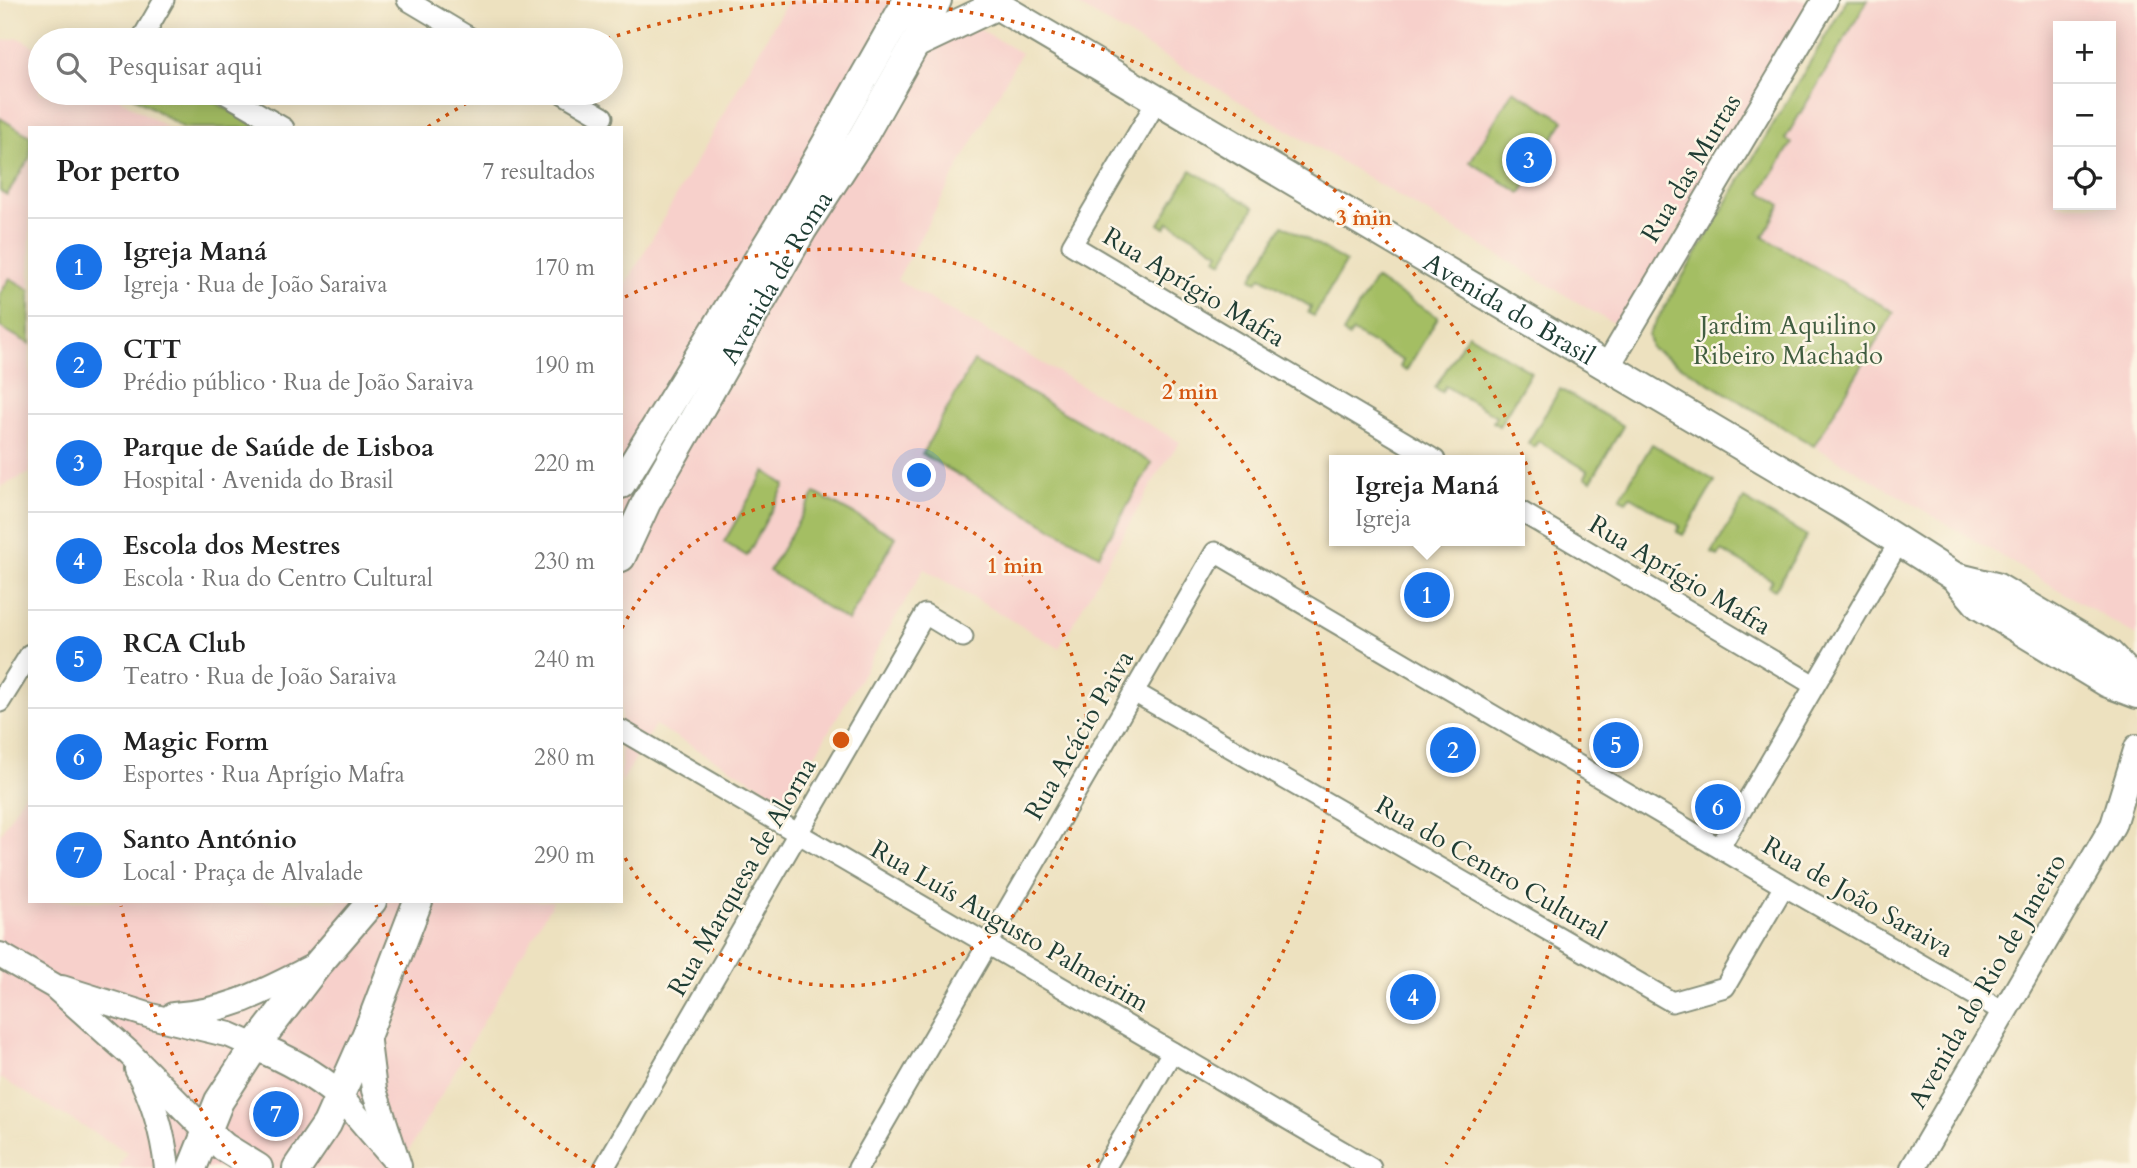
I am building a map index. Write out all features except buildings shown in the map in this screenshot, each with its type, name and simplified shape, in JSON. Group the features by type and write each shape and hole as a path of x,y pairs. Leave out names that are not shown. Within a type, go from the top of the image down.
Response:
{"main road":[{"name":"Avenida de Roma","path":"623,481 788,211 908,0"},
{"name":"Avenida de Roma","path":"623,553 646,503 788,254 863,136 937,0"},
{"path":"915,44 992,3"},
{"name":"Avenida do Brasil","path":"992,3 1848,509 1955,577 1979,605 2108,683 2137,694"},
{"name":"Avenida do Brasil","path":"1955,577 1996,587 2109,653 2137,683"},
{"path":"192,1168 219,1101 255,1046 318,964 370,903"},
{"path":"297,1168 327,1124 367,1034 417,903"},
{"path":"255,1046 280,1055 339,1095"},
{"path":"206,1130 224,1147 258,1168"}],"street":[{"path":"148,28 164,0"},
{"path":"407,0 454,28"},
{"name":"Rua das Murtas","path":"1608,367 1825,0"},
{"name":"Rua Aprígio Mafra","path":"1158,99 1072,244 1427,455"},
{"path":"245,105 281,126"},
{"path":"582,105 603,117"},
{"name":"Rua Aprígio Mafra","path":"1525,514 1814,685"},
{"path":"1720,847 1899,542"},
{"name":"Rua Acácio Paiva","path":"858,1168 1215,552"},
{"name":"Rua de João Saraiva","path":"1215,552 2004,1012"},
{"name":"Rua Marquesa de Alorna","path":"604,1168 925,614 964,637"},
{"path":"0,702 28,657"},
{"name":"Rua do Centro Cultural","path":"1134,692 1672,1002 1725,988 1784,886"},
{"name":"Rua Luís Augusto Palmeirim","path":"623,731 1360,1165"},
{"name":"Avenida do Rio de Janeiro","path":"1913,1168 2113,825 2137,747"},
{"name":"Avenida do Rio de Janeiro","path":"2113,825 2137,801"},
{"path":"0,955 54,986 129,1053 206,1130"},
{"path":"151,1016 219,1009 245,1000 318,964"},
{"path":"54,986 151,1016 230,1035 255,1046"},
{"path":"367,1034 374,1090 400,1167"},
{"path":"1105,1168 1172,1052"},
{"path":"129,1053 155,1108 165,1146 167,1168"},
{"path":"339,1095 400,1167"}],"shaded area":[{"path":"788,0 928,0 1021,53 897,280 1180,442 1160,470 1059,648 924,569 788,801 655,725 623,780 623,289"},
{"path":"1069,0 1814,0 1622,325 1607,320"},
{"path":"1868,0 2137,0 2137,636 1814,446 1894,312 1763,237 1761,192 1792,143 1785,139"},
{"path":"19,38 28,43 28,105 130,105 165,126 28,126 28,474 0,487 0,41"},
{"path":"28,788 28,903 552,903 399,1168 118,1168 127,1152 0,1078 0,834"}],"green space":[{"name":"Jardim Aquilino Ribeiro Machado","path":"1847,0 1868,0 1785,139 1792,143 1761,192 1781,205 1763,237 1894,312 1814,446 1651,348 1648,335"},
{"path":"1513,90 1564,120 1521,193 1470,162"},
{"path":"147,105 220,105 257,126 181,126"},
{"path":"0,118 28,135 28,160 7,195 0,191"},
{"path":"1191,170 1254,207 1222,262 1216,258 1219,252 1169,222 1165,228 1159,224"},
{"path":"1283,225 1346,262 1314,316 1308,313 1311,307 1261,277 1257,282 1251,279"},
{"path":"10,278 28,289 28,343 0,327 0,294"},
{"path":"1375,279 1438,317 1406,371 1400,367 1403,361 1353,332 1349,337 1343,333"},
{"path":"1468,334 1531,372 1499,426 1493,422 1496,416 1445,386 1442,392 1435,388"},
{"path":"974,361 1152,463 1099,555 922,454"},
{"path":"1560,389 1623,426 1591,481 1585,477 1588,471 1538,441 1534,447 1528,443"},
{"path":"1652,444 1715,481 1683,535 1677,532 1680,526 1630,496 1626,501 1620,498"},
{"path":"765,471 785,485 747,556 724,542"},
{"path":"815,493 896,537 848,621 769,571"},
{"path":"1744,499 1807,536 1775,590 1769,587 1772,580 1722,551 1718,556 1712,553"}],"place":[{"name":"Parque de Saúde de Lisboa","path":"1529,160"},
{"name":"Igreja Maná","path":"1427,595"},
{"name":"RCA Club","path":"1616,745"},
{"name":"CTT","path":"1453,750"},
{"name":"Magic Form","path":"1718,807"},
{"name":"Escola dos Mestres","path":"1413,997"},
{"name":"Santo António","path":"276,1114"}]}
